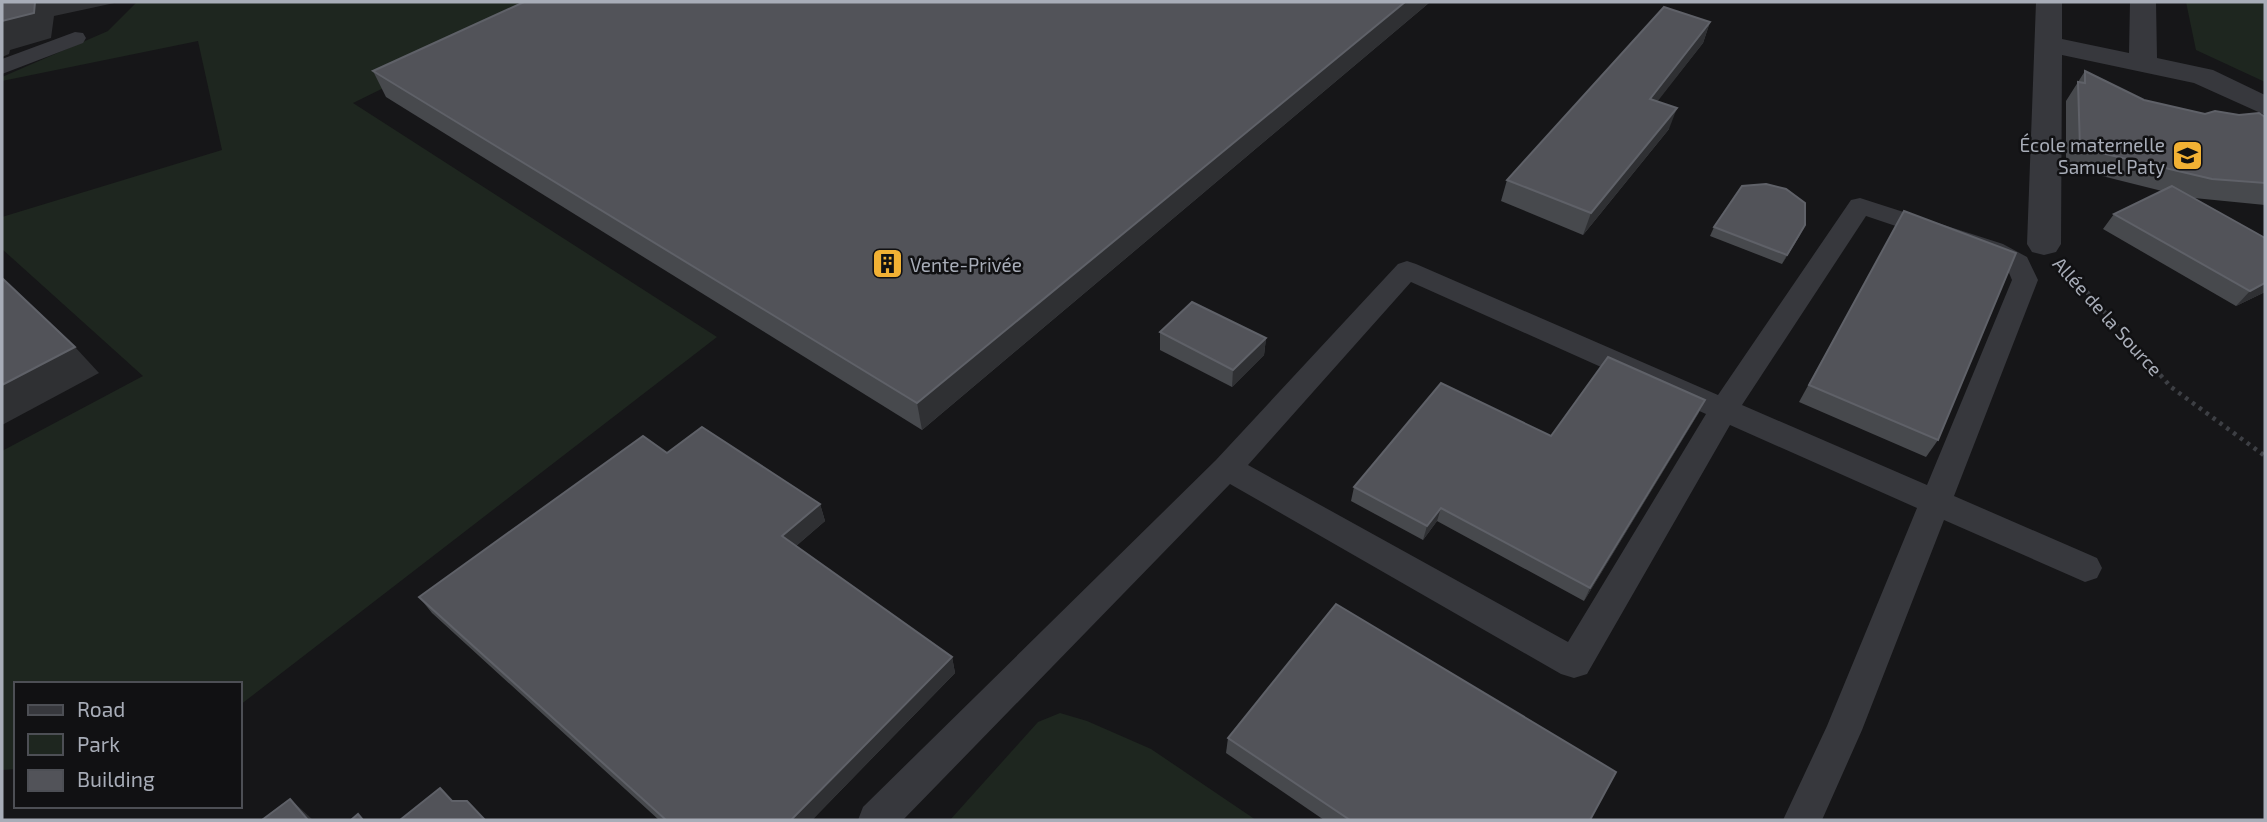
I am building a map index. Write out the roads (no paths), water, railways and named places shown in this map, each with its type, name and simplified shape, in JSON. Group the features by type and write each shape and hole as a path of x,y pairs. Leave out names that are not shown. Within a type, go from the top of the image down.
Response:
{"street":[{"name":"Allée de la Source","path":"2044,244 2049,2"},
{"path":"2143,2 2143,63"},
{"path":"2048,44 2203,76 2265,106"}],"lane":[{"path":"2,67 75,38"},
{"path":"1227,468 1574,663 1725,408 1860,206 1994,250 2018,263 2025,280 1844,730 1802,820"},
{"path":"877,820 1227,468 1407,270 2085,568"}],"place":[{"name":"École maternelle Samuel Paty","path":"2188,155"},
{"name":"Vente-Privée","path":"887,264"}]}
